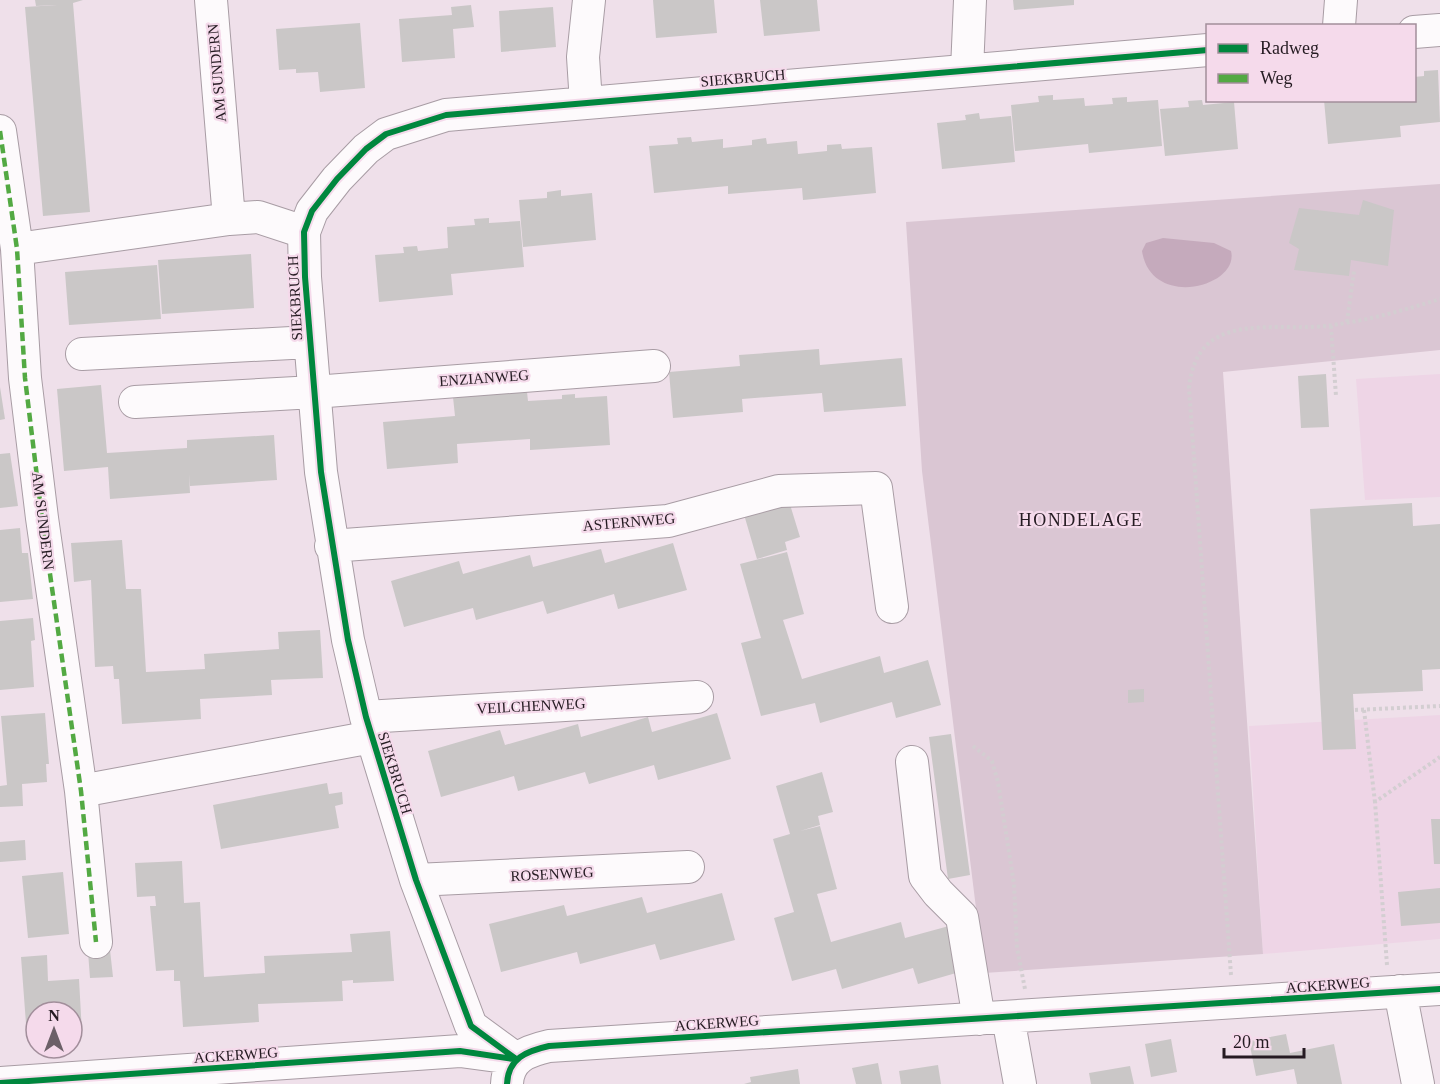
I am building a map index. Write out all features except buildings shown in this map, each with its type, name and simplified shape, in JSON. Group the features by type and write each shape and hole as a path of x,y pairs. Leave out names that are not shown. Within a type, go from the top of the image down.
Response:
{"street":[{"name":"AM SUNDERN","path":"211,0 229,219"},
{"path":"586,103 583,57 589,0"},
{"path":"967,70 970,0"},
{"path":"1339,24 1341,0"},
{"path":"1416,32 1440,30"},
{"name":"SIEKBRUCH","path":"512,1072 471,1026 416,880 369,727 331,546 310,342 304,232 312,211 337,179 366,149 386,134 446,115 1206,50"},
{"name":"AM SUNDERN","path":"0,131 17,249 19,312 31,424 81,791 96,942"},
{"path":"17,249 229,219 258,217 304,232"},
{"path":"82,354 310,342"},
{"name":"ENZIANWEG","path":"135,402 314,392 654,366"},
{"name":"ASTERNWEG","path":"331,546 668,520 778,491 876,488 892,607"},
{"name":"VEILCHENWEG","path":"369,727 697,697"},
{"path":"81,791 369,727"},
{"path":"912,762 925,876 962,917 1006,1017 1020,1084"},
{"name":"ROSENWEG","path":"416,880 688,867"},
{"name":"ACKERWEG","path":"0,1083 242,1076 460,1051 512,1072 526,1051 549,1046 1233,1004 1440,988"},
{"path":"1395,992 1418,1084"}],"path":[{"path":"1347,322 1354,271"},
{"path":"1233,1004 1215,784 1189,388 1195,357 1218,336 1262,327 1331,326 1440,299"},
{"path":"1331,326 1336,396"},
{"path":"1354,710 1440,706"},
{"path":"1364,710 1395,992"},
{"path":"973,746 992,761 998,782 1014,884 1017,948 1006,1017"},
{"path":"1375,802 1440,758"}],"shaded area":[{"path":"1440,184 1440,350 1223,372 1263,954 984,973 922,471 906,222"},
{"path":"1163,238 1214,243 1231,251 1230,264 1222,274 1209,282 1193,287 1176,286 1161,281 1149,269 1142,251 1146,243"},
{"path":"1440,374 1440,497 1365,500 1356,379"},
{"path":"1440,715 1440,939 1263,954 1249,726"}],"marked path":[{"path":"0,131 17,249 25,378 42,518 81,791 96,942"}],"cycle path":[{"path":"516,1059 471,1026 416,880 366,717 348,640 321,472 305,277 304,232 312,211 337,179 366,149 386,134 446,115 1206,50"},
{"path":"507,1084 511,1068 520,1057 533,1050 549,1046 1440,989"},
{"path":"0,1083 460,1051 513,1059"}],"district":[{"name":"HONDELAGE","path":"1081,520"}]}
